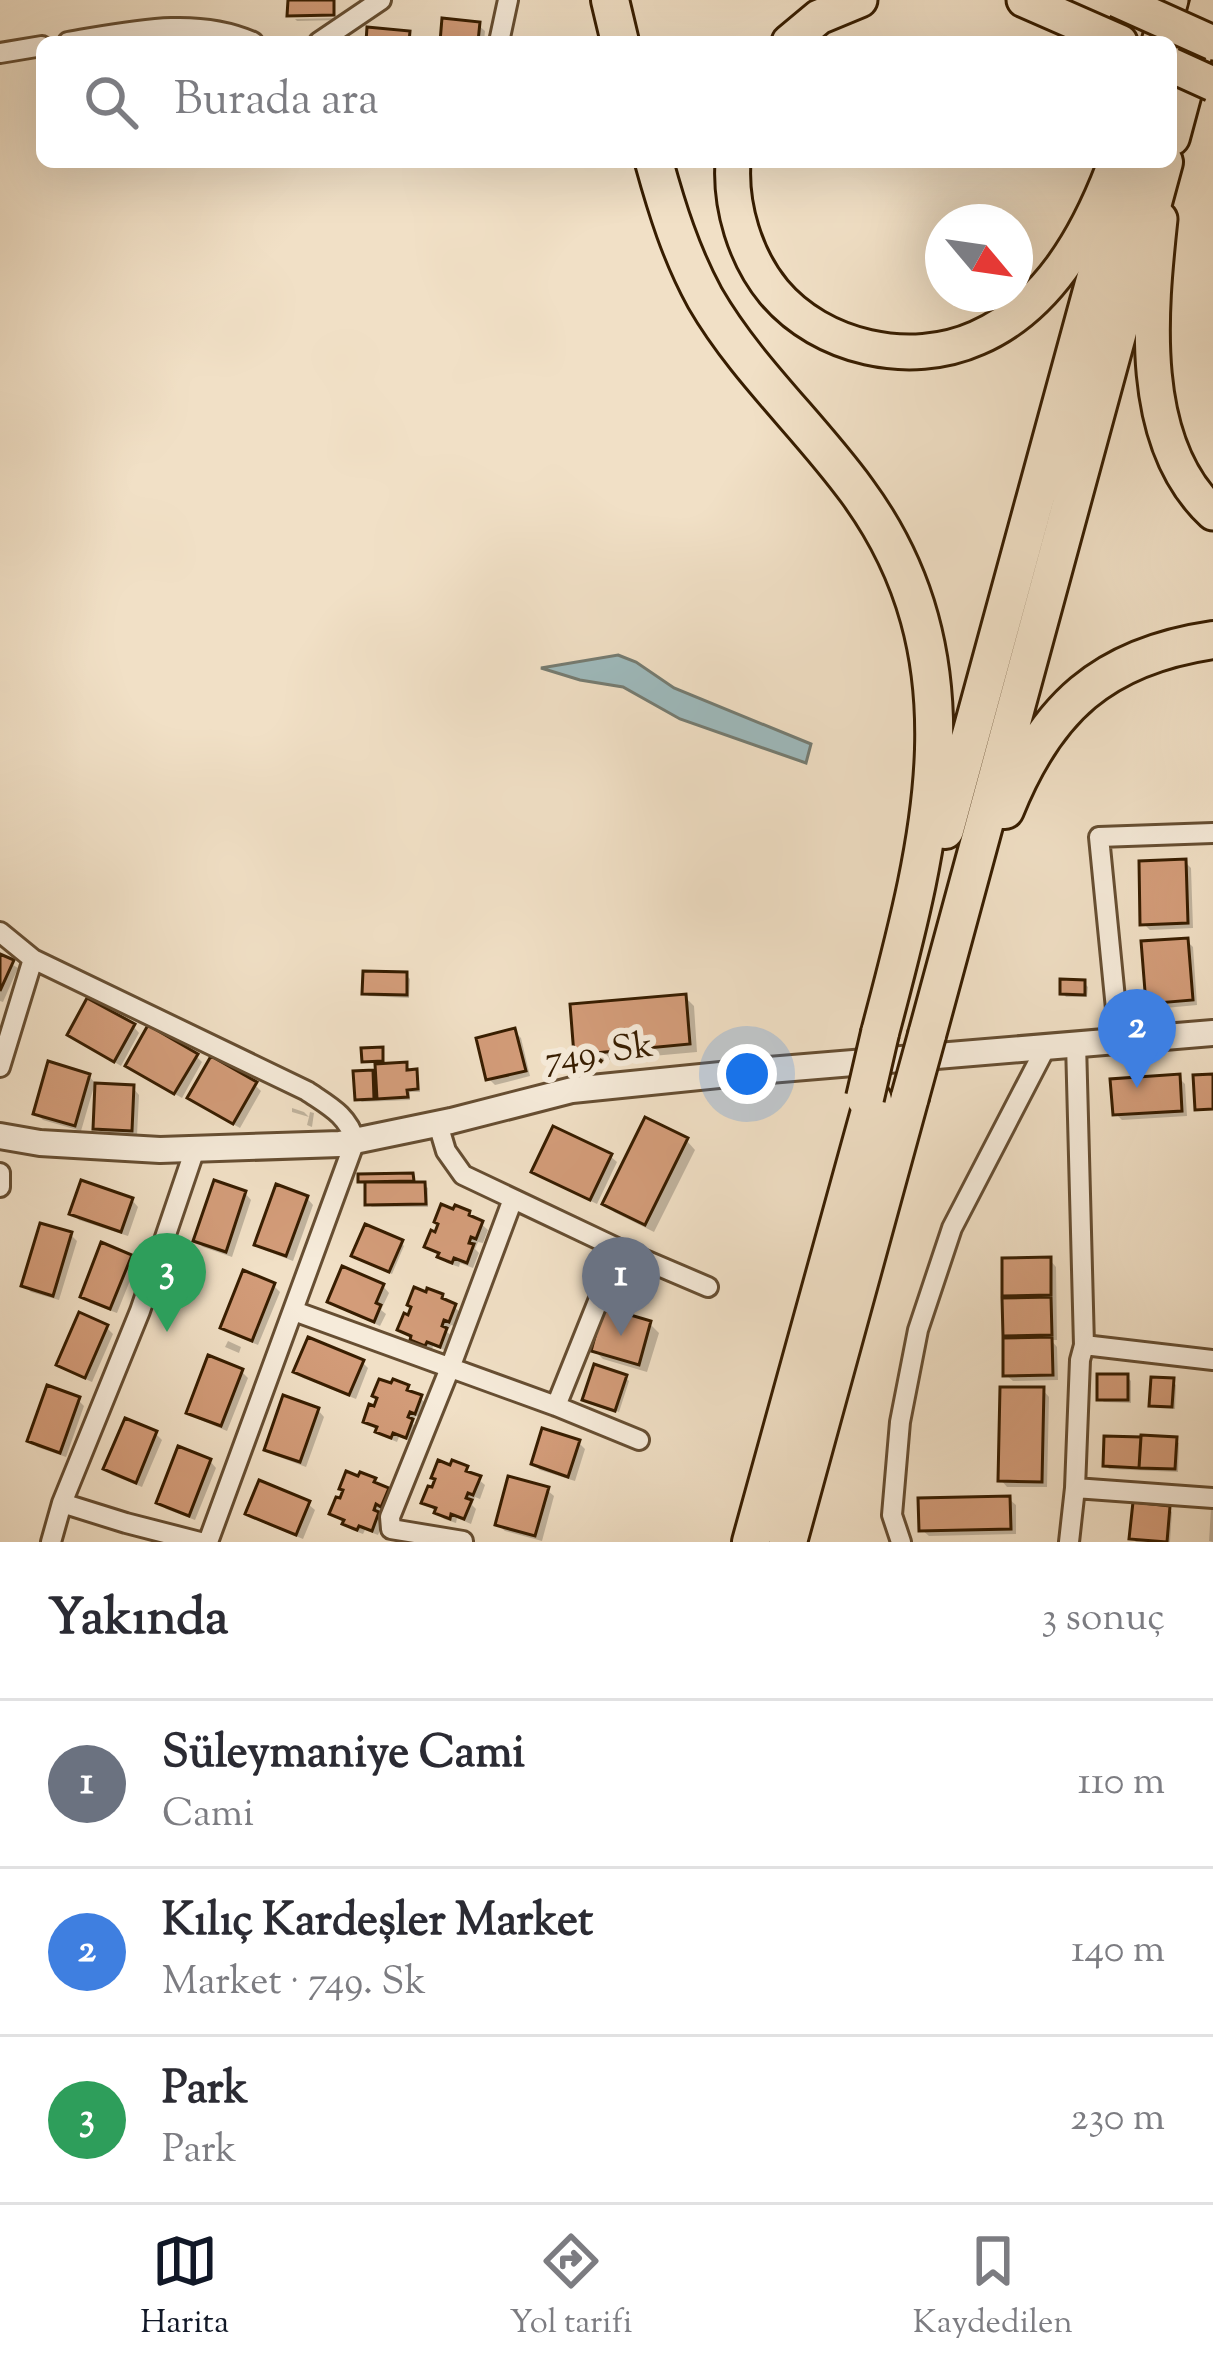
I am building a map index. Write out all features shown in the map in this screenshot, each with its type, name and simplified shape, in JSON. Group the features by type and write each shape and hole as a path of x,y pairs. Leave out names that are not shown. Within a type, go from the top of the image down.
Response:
{"highway":[{"path":"610,0 619,36"},
{"path":"796,36 819,16 860,0"},
{"path":"992,0 1073,22"},
{"path":"1024,0 1106,36"},
{"path":"1117,0 1162,36"},
{"path":"1170,2 1190,58 1177,122"},
{"path":"1177,112 1190,58 1211,3"},
{"path":"655,168 674,232 706,299 754,368 858,492 892,549 918,612 934,688 936,758 924,851 885,1034"},
{"path":"733,168 735,207 750,252 773,291 803,319 842,340 888,351 929,352 977,338 1022,310 1046,288 1086,229 1112,168"},
{"path":"751,1542 885,1034 1125,168"},
{"path":"788,1542 1167,168"},
{"path":"1168,168 1153,287 1153,368 1163,424 1181,470 1213,513"},
{"path":"929,1026 988,852 1014,788 1042,738 1074,699 1110,673 1149,653 1213,640"}],"street":[{"path":"328,36 381,0"},
{"path":"500,36 508,0"},
{"path":"104,36 158,27 240,36"},
{"path":"0,53 36,47"},
{"path":"1119,1040 1100,837 1213,833"},
{"path":"0,932 33,959 307,1091 339,1112 350,1124 355,1142 204,1542 62,1503"},
{"path":"0,1067 33,959"},
{"name":"749. Sk","path":"0,1136 160,1150 355,1142 572,1090 1213,1033"},
{"path":"1069,1542 1082,1352 1076,1043"},
{"path":"901,1542 892,1515 898,1446 918,1330 952,1228 1047,1045"},
{"path":"438,1124 446,1151 463,1175 708,1287"},
{"path":"51,1542 62,1503 140,1311 195,1149"},
{"path":"0,1173 0,1187"},
{"path":"463,1541 391,1529 390,1517 513,1198"},
{"path":"556,1406 619,1249"},
{"path":"294,1311 639,1440"},
{"path":"1082,1352 1213,1360"},
{"path":"1076,1488 1213,1498"}],"water":[{"path":"618,655 674,688 811,744 806,763 680,719 623,687 541,668"}],"building":[{"path":"288,0 334,0 334,15 287,16"},
{"path":"442,18 480,22 479,36 440,36"},
{"path":"367,27 410,31 410,36 366,36"},
{"path":"1186,859 1188,923 1140,925 1139,861"},
{"path":"1188,938 1193,1000 1146,1004 1141,941"},
{"path":"0,954 14,960 0,991"},
{"path":"363,971 407,972 407,995 362,994"},
{"path":"1060,979 1085,980 1085,995 1060,994"},
{"path":"686,994 690,1044 574,1055 570,1004"},
{"path":"87,998 135,1024 114,1062 67,1035"},
{"path":"148,1025 198,1054 174,1094 125,1066"},
{"path":"515,1028 526,1071 486,1080 476,1038"},
{"path":"383,1047 383,1061 362,1062 361,1048"},
{"path":"211,1056 257,1082 233,1124 187,1098"},
{"path":"48,1061 90,1074 75,1126 33,1114"},
{"path":"407,1062 407,1070 417,1069 418,1089 407,1090 408,1097 377,1099 375,1064"},
{"path":"373,1070 374,1099 355,1100 353,1071"},
{"path":"1180,1074 1182,1111 1113,1115 1110,1079"},
{"path":"1213,1074 1213,1109 1195,1110 1193,1075"},
{"path":"95,1083 134,1085 132,1131 93,1129"},
{"path":"645,1117 688,1138 645,1225 602,1204"},
{"path":"553,1126 612,1154 590,1200 531,1172"},
{"path":"413,1173 414,1181 358,1182 358,1174"},
{"path":"81,1180 133,1198 121,1232 69,1214"},
{"path":"214,1180 246,1191 226,1252 193,1241"},
{"path":"365,1182 425,1182 426,1204 365,1205"},
{"path":"276,1184 308,1196 286,1256 254,1245"},
{"path":"441,1204 470,1211 469,1215 483,1221 476,1239 471,1237 469,1243 474,1244 467,1263 454,1258 452,1263 424,1247 431,1230 435,1232"},
{"path":"40,1223 72,1232 53,1296 21,1286"},
{"path":"365,1224 403,1240 389,1272 351,1256"},
{"path":"101,1242 132,1255 110,1309 80,1297"},
{"path":"1051,1257 1051,1295 1002,1296 1002,1258"},
{"path":"342,1266 384,1284 374,1322 327,1302"},
{"path":"243,1270 275,1283 252,1341 220,1328"},
{"path":"414,1287 443,1294 442,1298 456,1304 449,1322 444,1320 442,1326 447,1328 440,1347 427,1342 425,1346 397,1330 404,1313 408,1315"},
{"path":"1051,1297 1052,1335 1003,1336 1002,1298"},
{"path":"603,1307 651,1321 639,1365 591,1351"},
{"path":"79,1312 108,1325 85,1378 56,1365"},
{"path":"308,1337 364,1360 349,1395 293,1372"},
{"path":"1052,1337 1053,1375 1003,1376 1003,1338"},
{"path":"208,1355 243,1369 221,1426 186,1413"},
{"path":"594,1364 627,1375 615,1411 582,1400"},
{"path":"1097,1374 1128,1374 1128,1400 1097,1400"},
{"path":"1151,1377 1174,1378 1172,1407 1149,1406"},
{"path":"379,1379 391,1383 393,1379 422,1395 415,1414 410,1412 408,1417 413,1419 406,1438 393,1433 391,1438 363,1422 369,1404 374,1406 377,1398 372,1396"},
{"path":"47,1385 80,1397 60,1453 27,1441"},
{"path":"1000,1387 1044,1387 1042,1482 998,1481"},
{"path":"283,1395 319,1408 300,1462 264,1450"},
{"path":"125,1418 157,1431 136,1483 103,1469"},
{"path":"542,1428 580,1440 568,1477 531,1464"},
{"path":"1141,1435 1177,1437 1175,1469 1139,1468"},
{"path":"1104,1436 1141,1437 1139,1468 1103,1466"},
{"path":"178,1446 211,1459 189,1516 156,1503"},
{"path":"438,1460 450,1465 452,1460 481,1476 473,1495 468,1493 466,1498 472,1500 464,1519 451,1514 450,1519 421,1503 428,1486 432,1487"},
{"path":"346,1471 376,1478 374,1482 389,1488 381,1507 376,1504 374,1510 379,1512 372,1531 359,1526 357,1530 329,1514 336,1497 340,1498"},
{"path":"508,1476 549,1487 535,1536 495,1525"},
{"path":"259,1480 310,1501 296,1535 245,1514"},
{"path":"1010,1496 1011,1529 919,1531 918,1498"},
{"path":"1133,1502 1170,1506 1167,1542 1129,1539"}],"place":[{"name":"Kılıç Kardeşler Market","path":"1137,1088"},
{"name":"Park","path":"167,1332"},
{"name":"Süleymaniye Cami","path":"621,1336"}]}
